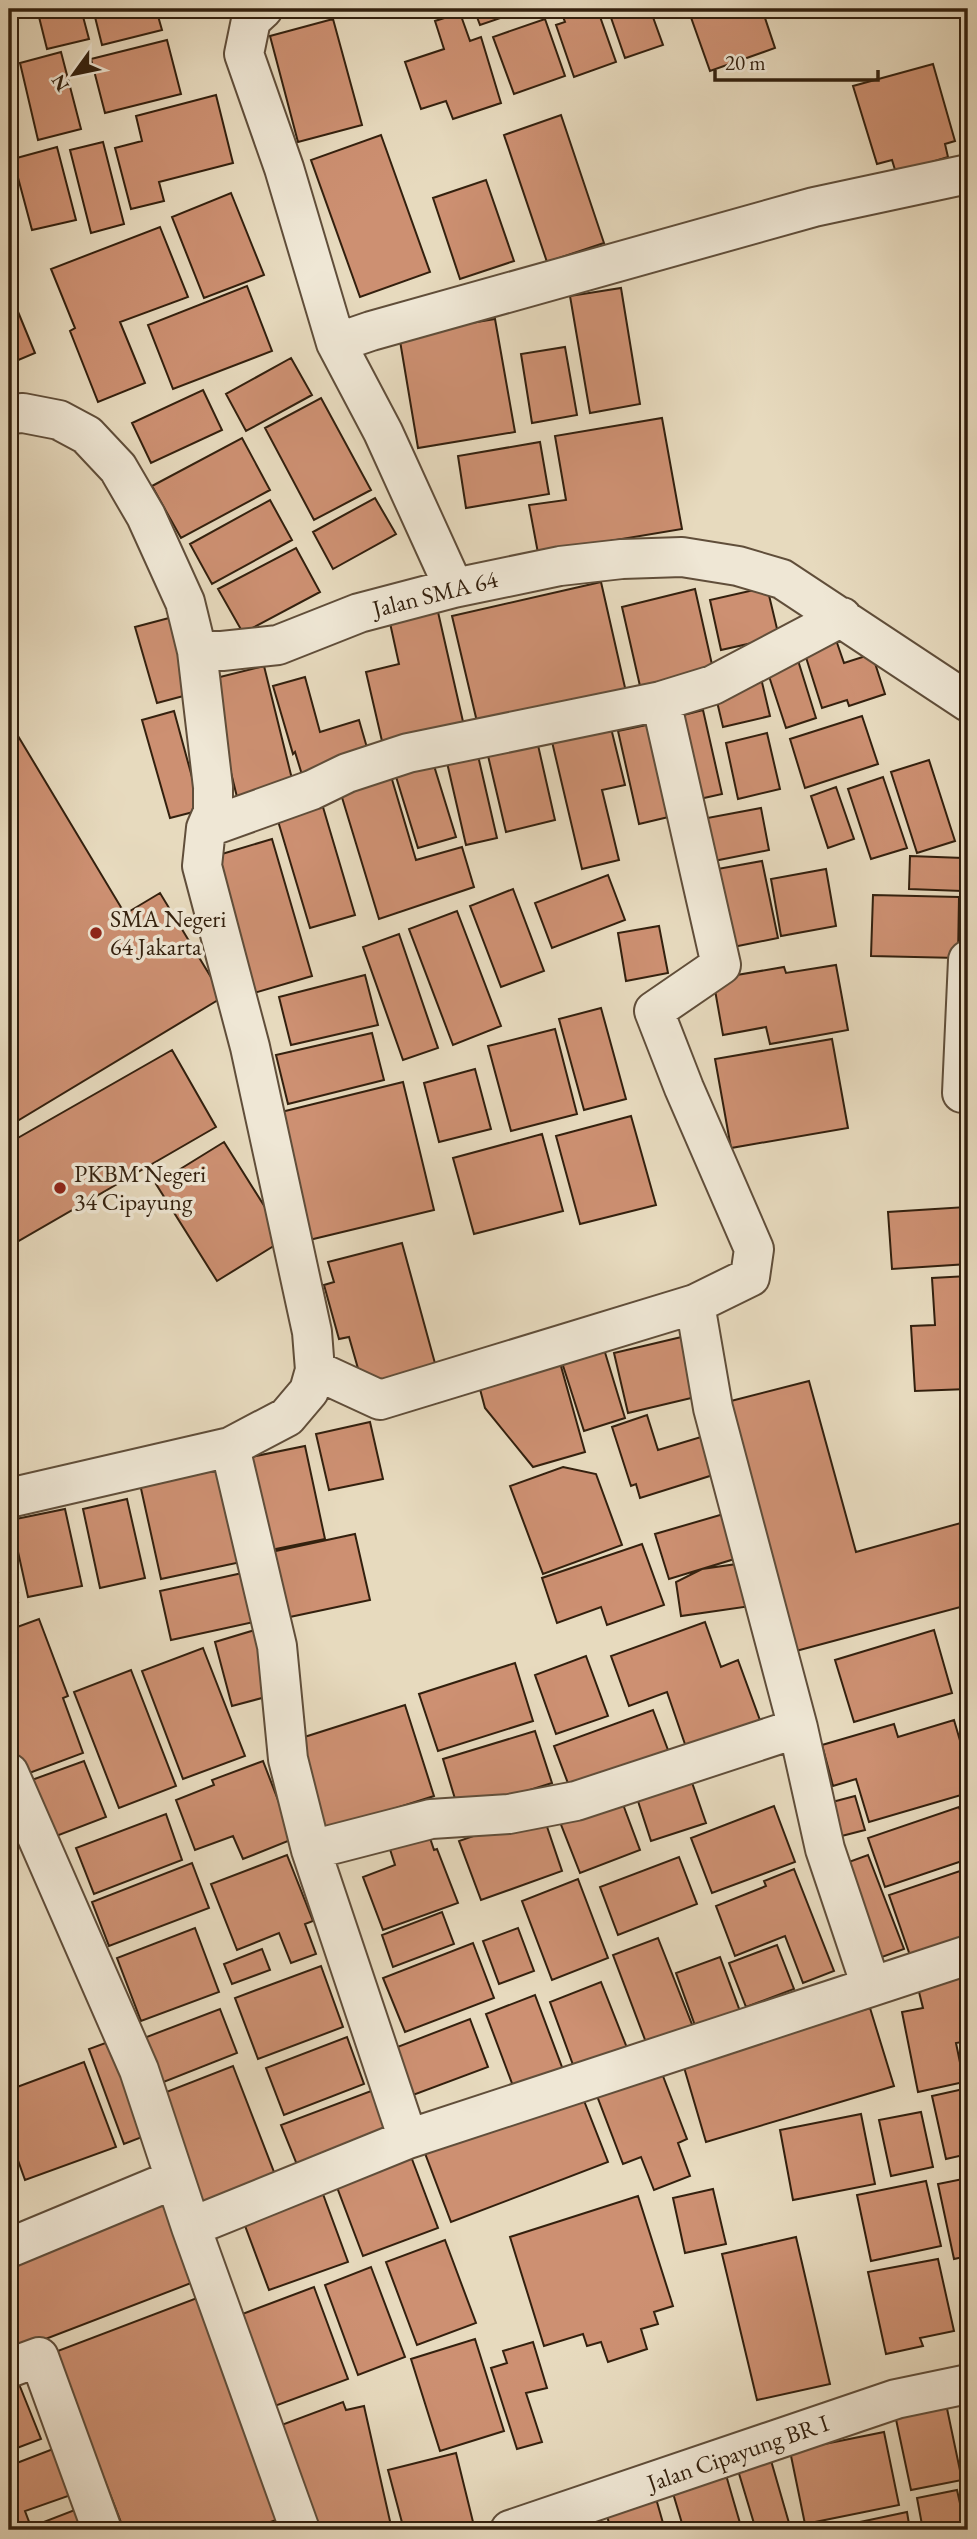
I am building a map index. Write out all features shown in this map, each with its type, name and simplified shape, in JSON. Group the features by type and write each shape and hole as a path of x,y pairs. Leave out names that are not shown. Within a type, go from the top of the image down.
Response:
{"street":[{"path":"263,9 251,20 244,54 284,167 336,343 383,432 454,588"},
{"path":"336,343 814,206 968,174"},
{"path":"9,414 23,413 59,419 87,435 118,468 146,516 185,602 197,651 214,787 213,812 206,828 202,866 250,1047 312,1332 315,1370 309,1391 287,1417 230,1447 9,1498"},
{"name":"Jalan SMA 64","path":"197,651 278,645 359,613 454,588 560,566 622,559 681,557 738,566 782,579 968,702"},
{"path":"206,828 313,790 347,773 408,753 661,701 713,685 842,617"},
{"path":"315,1370 380,1400 695,1304 750,1277 754,1249 684,1088 654,1011 721,965 661,701"},
{"path":"962,1093 968,960"},
{"path":"695,1304 713,1408 797,1728 825,1849 871,1986"},
{"path":"230,1447 277,1646 288,1759 311,1850 408,2139"},
{"path":"311,1850 431,1819 509,1814 576,1801 797,1728"},
{"path":"9,1773 139,2070 191,2227 300,2530"},
{"path":"191,2227 408,2139 968,1955"},
{"path":"9,2248 176,2179"},
{"path":"9,2368 39,2357 102,2530"},
{"name":"Jalan Cipayung BR I","path":"510,2530 896,2399 968,2384"}],"building":[{"path":"37,9 81,9 89,39 47,49"},
{"path":"93,9 156,9 162,30 102,45"},
{"path":"474,9 527,9 480,25"},
{"path":"560,9 583,9 585,15 598,11 616,62 574,77 556,25 565,22"},
{"path":"608,9 650,9 663,45 625,58"},
{"path":"688,9 762,9 775,48 710,71"},
{"path":"460,13 470,41 481,37 501,103 453,119 446,101 421,109 405,62 444,49 435,21"},
{"path":"333,19 362,125 298,142 270,36"},
{"path":"545,19 565,76 514,94 493,37"},
{"path":"167,40 181,94 105,113 91,59"},
{"path":"61,52 81,129 38,140 20,63"},
{"path":"933,64 955,141 945,144 948,157 896,173 892,160 877,164 853,86"},
{"path":"216,95 233,163 159,182 164,201 131,209 115,148 142,141 136,116"},
{"path":"561,115 604,243 547,262 504,135"},
{"path":"381,135 430,272 360,297 311,160"},
{"path":"103,142 124,224 91,233 70,150"},
{"path":"57,147 76,220 32,230 13,159"},
{"path":"486,180 514,261 460,279 433,198"},
{"path":"231,193 264,275 204,298 172,217"},
{"path":"160,227 188,297 120,322 145,383 98,402 70,331 75,328 51,269"},
{"path":"247,286 272,351 173,389 148,325"},
{"path":"621,288 640,404 590,413 570,296"},
{"path":"14,302 35,353 9,364 9,304"},
{"path":"495,319 515,432 418,448 399,335"},
{"path":"565,347 577,415 532,423 521,354"},
{"path":"291,358 312,395 246,431 226,394"},
{"path":"203,390 222,430 151,463 132,423"},
{"path":"321,398 371,490 314,520 265,428"},
{"path":"662,418 682,529 538,553 529,505 566,500 555,436"},
{"path":"242,438 270,490 181,538 152,486"},
{"path":"540,442 549,494 466,508 458,456"},
{"path":"375,498 396,534 333,569 313,532"},
{"path":"270,500 292,540 212,584 190,544"},
{"path":"296,548 320,592 243,633 218,589"},
{"path":"601,582 626,692 478,726 452,616"},
{"path":"767,587 779,637 721,650 710,600"},
{"path":"695,589 713,669 640,686 622,607"},
{"path":"438,612 464,726 382,741 366,672 399,664 390,623"},
{"path":"169,618 191,694 157,703 135,627"},
{"path":"835,637 844,663 872,654 885,694 849,706 847,700 822,708 803,648"},
{"path":"796,654 816,718 786,728 765,664"},
{"path":"264,666 295,791 239,805 208,680"},
{"path":"305,677 320,732 359,720 370,758 303,778 273,686"},
{"path":"761,678 770,716 723,727 714,689"},
{"path":"703,710 722,794 695,800 676,717"},
{"path":"174,711 201,810 170,818 142,720"},
{"path":"862,716 878,764 805,788 790,739"},
{"name":"SMA Negeri 64 Jakarta","path":"9,721 125,914 160,893 223,997 9,1126 9,970 17,965 9,951"},
{"path":"656,723 677,815 639,824 618,731"},
{"path":"610,724 625,785 602,790 619,860 582,869 549,729"},
{"path":"535,732 555,820 506,832 485,743"},
{"path":"767,733 780,789 738,799 726,743"},
{"path":"476,747 497,838 466,845 445,754"},
{"path":"431,756 456,837 418,848 393,767"},
{"path":"929,760 955,841 917,853 891,772"},
{"path":"388,766 416,860 462,847 474,887 379,919 337,781"},
{"path":"883,777 907,848 871,859 848,789"},
{"path":"836,787 854,839 828,848 811,796"},
{"path":"320,797 355,915 310,928 275,811"},
{"path":"761,808 769,850 709,862 702,819"},
{"path":"272,839 312,976 254,993 212,857"},
{"path":"910,856 963,858 962,891 909,889"},
{"path":"762,861 778,938 728,948 712,870"},
{"path":"826,869 836,926 781,936 771,879"},
{"path":"608,875 625,920 552,948 535,903"},
{"path":"513,889 544,971 501,987 470,906"},
{"path":"873,895 959,897 958,958 871,956"},
{"path":"457,911 501,1026 453,1045 409,929"},
{"path":"659,926 668,973 626,981 618,933"},
{"path":"399,934 438,1048 403,1060 363,947"},
{"path":"836,965 848,1030 770,1044 766,1027 723,1035 713,979 784,967 786,973"},
{"path":"365,975 378,1025 291,1045 279,997"},
{"path":"601,1008 626,1099 584,1110 559,1019"},
{"path":"555,1029 577,1114 511,1131 488,1046"},
{"path":"372,1033 384,1080 288,1104 276,1055"},
{"path":"832,1039 848,1128 731,1148 715,1059"},
{"name":"PKBM Negeri 34 Cipayung","path":"172,1050 216,1127 15,1243 9,1232 9,1143"},
{"path":"475,1069 491,1129 439,1142 424,1083"},
{"path":"403,1082 434,1210 305,1241 273,1114"},
{"path":"631,1116 656,1205 580,1224 556,1136"},
{"path":"542,1134 563,1211 474,1234 453,1158"},
{"path":"224,1142 285,1239 217,1281 156,1184"},
{"path":"966,1207 968,1264 892,1269 888,1212"},
{"path":"402,1243 436,1367 363,1386 349,1337 339,1339 324,1285 334,1282 328,1262"},
{"path":"968,1276 968,1389 915,1391 911,1326 935,1325 932,1278"},
{"path":"690,1335 704,1395 628,1413 614,1353"},
{"path":"600,1336 625,1418 584,1431 558,1350"},
{"path":"557,1352 585,1452 533,1467 485,1408 476,1374"},
{"path":"809,1381 856,1552 968,1521 968,1605 796,1651 727,1402"},
{"path":"647,1415 658,1450 701,1437 713,1475 640,1498 636,1484 631,1486 612,1427"},
{"path":"370,1422 383,1479 329,1490 316,1434"},
{"path":"305,1446 325,1539 261,1552 241,1459"},
{"path":"220,1467 241,1562 161,1579 140,1484"},
{"path":"563,1467 596,1474 622,1545 543,1574 510,1486"},
{"path":"127,1499 145,1578 100,1588 83,1509"},
{"path":"65,1509 82,1586 28,1597 11,1520"},
{"path":"727,1513 741,1557 669,1579 655,1534"},
{"path":"355,1534 370,1600 285,1618 271,1552"},
{"path":"642,1544 664,1605 607,1625 601,1607 557,1623 542,1578"},
{"path":"744,1563 751,1606 681,1616 676,1582 702,1569"},
{"path":"9,1567 18,1602 9,1604"},
{"path":"247,1572 258,1621 171,1640 160,1591"},
{"path":"39,1619 68,1696 63,1698 83,1753 24,1775 9,1736 9,1630"},
{"path":"705,1622 721,1667 738,1660 761,1723 687,1750 667,1692 629,1706 611,1656"},
{"path":"258,1629 277,1694 232,1706 215,1642"},
{"path":"934,1630 952,1693 854,1722 835,1660"},
{"path":"203,1648 245,1756 183,1779 142,1671"},
{"path":"586,1656 608,1716 556,1734 535,1675"},
{"path":"515,1663 533,1721 438,1751 419,1694"},
{"path":"131,1670 176,1786 119,1808 74,1692"},
{"path":"405,1705 434,1796 324,1831 295,1740"},
{"path":"653,1710 671,1758 572,1794 554,1746"},
{"path":"954,1720 968,1768 968,1793 869,1822 856,1779 833,1786 822,1745 894,1724 898,1737"},
{"path":"535,1731 552,1783 459,1812 443,1759"},
{"path":"84,1761 106,1817 51,1838 29,1781"},
{"path":"263,1761 293,1839 243,1859 233,1836 195,1850 176,1800 214,1785 212,1780"},
{"path":"688,1771 706,1823 651,1841 634,1789"},
{"path":"855,1796 865,1830 826,1840 817,1806"},
{"path":"621,1799 640,1850 580,1873 560,1822"},
{"path":"774,1806 795,1862 712,1893 691,1838"},
{"path":"959,1807 968,1835 968,1859 885,1887 868,1838"},
{"path":"542,1812 562,1871 481,1900 459,1841"},
{"path":"166,1814 182,1860 94,1894 76,1848"},
{"path":"427,1829 458,1903 383,1930 363,1877 395,1865 388,1843"},
{"path":"287,1855 313,1921 305,1924 316,1954 291,1963 279,1933 237,1950 211,1884"},
{"path":"868,1855 904,1949 871,1961 835,1867"},
{"path":"679,1857 697,1904 618,1935 600,1887"},
{"path":"192,1863 209,1908 109,1946 92,1902"},
{"path":"794,1869 834,1971 803,1983 785,1936 735,1956 716,1906 766,1886 764,1881"},
{"path":"960,1871 968,1894 968,1945 913,1964 889,1895"},
{"path":"578,1879 608,1958 552,1980 522,1901"},
{"path":"442,1912 454,1944 393,1967 382,1935"},
{"path":"195,1928 219,1992 141,2021 117,1958"},
{"path":"518,1928 534,1971 499,1984 483,1941"},
{"path":"658,1938 693,2027 647,2045 613,1955"},
{"path":"473,1943 494,1998 405,2032 383,1978"},
{"path":"777,1945 794,1989 746,2007 729,1963"},
{"path":"262,1949 270,1970 232,1984 224,1964"},
{"path":"720,1957 741,2014 697,2031 676,1973"},
{"path":"321,1966 343,2027 258,2059 235,1998"},
{"path":"968,1973 968,2041 956,2043 964,2082 918,2092 902,2012 923,2008 917,1984"},
{"path":"601,1982 629,2053 576,2073 550,2002"},
{"path":"535,1995 565,2075 516,2094 486,2014"},
{"path":"870,2008 894,2086 706,2142 683,2064"},
{"path":"220,2009 237,2053 161,2083 144,2038"},
{"path":"470,2019 488,2067 405,2098 387,2051"},
{"path":"347,2037 364,2084 284,2115 266,2068"},
{"path":"119,2038 155,2132 124,2144 89,2049"},
{"path":"84,2062 116,2147 25,2180 9,2135 9,2090"},
{"path":"658,2063 687,2139 678,2143 690,2176 654,2190 641,2157 623,2164 594,2088"},
{"path":"233,2066 279,2185 196,2217 151,2098"},
{"path":"379,2088 397,2135 300,2172 281,2125"},
{"path":"579,2088 608,2162 451,2222 423,2148"},
{"path":"968,2088 968,2154 946,2159 932,2096"},
{"path":"921,2112 933,2167 891,2176 879,2120"},
{"path":"861,2114 875,2184 793,2200 780,2130"},
{"path":"407,2146 438,2228 363,2256 332,2174"},
{"path":"968,2178 968,2256 954,2259 938,2184"},
{"path":"926,2181 941,2246 871,2261 857,2195"},
{"path":"320,2186 348,2262 269,2290 241,2215"},
{"path":"713,2189 726,2244 685,2253 673,2198"},
{"path":"638,2196 673,2306 654,2312 658,2324 641,2329 647,2349 608,2362 601,2342 587,2346 583,2334 544,2346 510,2237"},
{"path":"168,2201 199,2280 9,2353 9,2263"},
{"path":"796,2237 830,2384 757,2400 722,2254"},
{"path":"445,2240 476,2323 417,2345 386,2262"},
{"path":"938,2259 954,2331 920,2338 923,2346 886,2354 868,2272"},
{"path":"371,2267 405,2357 358,2375 325,2285"},
{"path":"314,2287 348,2379 272,2407 237,2316"},
{"path":"197,2298 282,2518 270,2522 273,2530 124,2530 55,2352"},
{"path":"475,2339 504,2431 440,2451 411,2359"},
{"path":"533,2342 547,2388 526,2393 542,2442 517,2449 491,2368 507,2363 503,2351"},
{"path":"17,2379 41,2439 9,2451 9,2382"},
{"path":"968,2388 968,2445 957,2390"},
{"path":"945,2399 962,2480 911,2490 894,2410"},
{"path":"343,2402 346,2410 364,2406 392,2530 315,2530 276,2427"},
{"path":"884,2432 899,2505 805,2524 790,2451"},
{"path":"53,2449 71,2495 25,2511 31,2527 85,2506 94,2530 9,2530 9,2466"},
{"path":"456,2453 475,2530 404,2530 388,2470"},
{"path":"770,2457 789,2523 756,2530 737,2467"},
{"path":"726,2475 742,2530 684,2530 672,2490"},
{"path":"957,2490 966,2530 923,2530 917,2498"},
{"path":"655,2495 665,2530 611,2530 605,2509"},
{"path":"907,2512 910,2530 842,2530 841,2526"}],"place":[{"name":"SMA Negeri 64 Jakarta","path":"96,933"},
{"name":"PKBM Negeri 34 Cipayung","path":"60,1188"}]}
